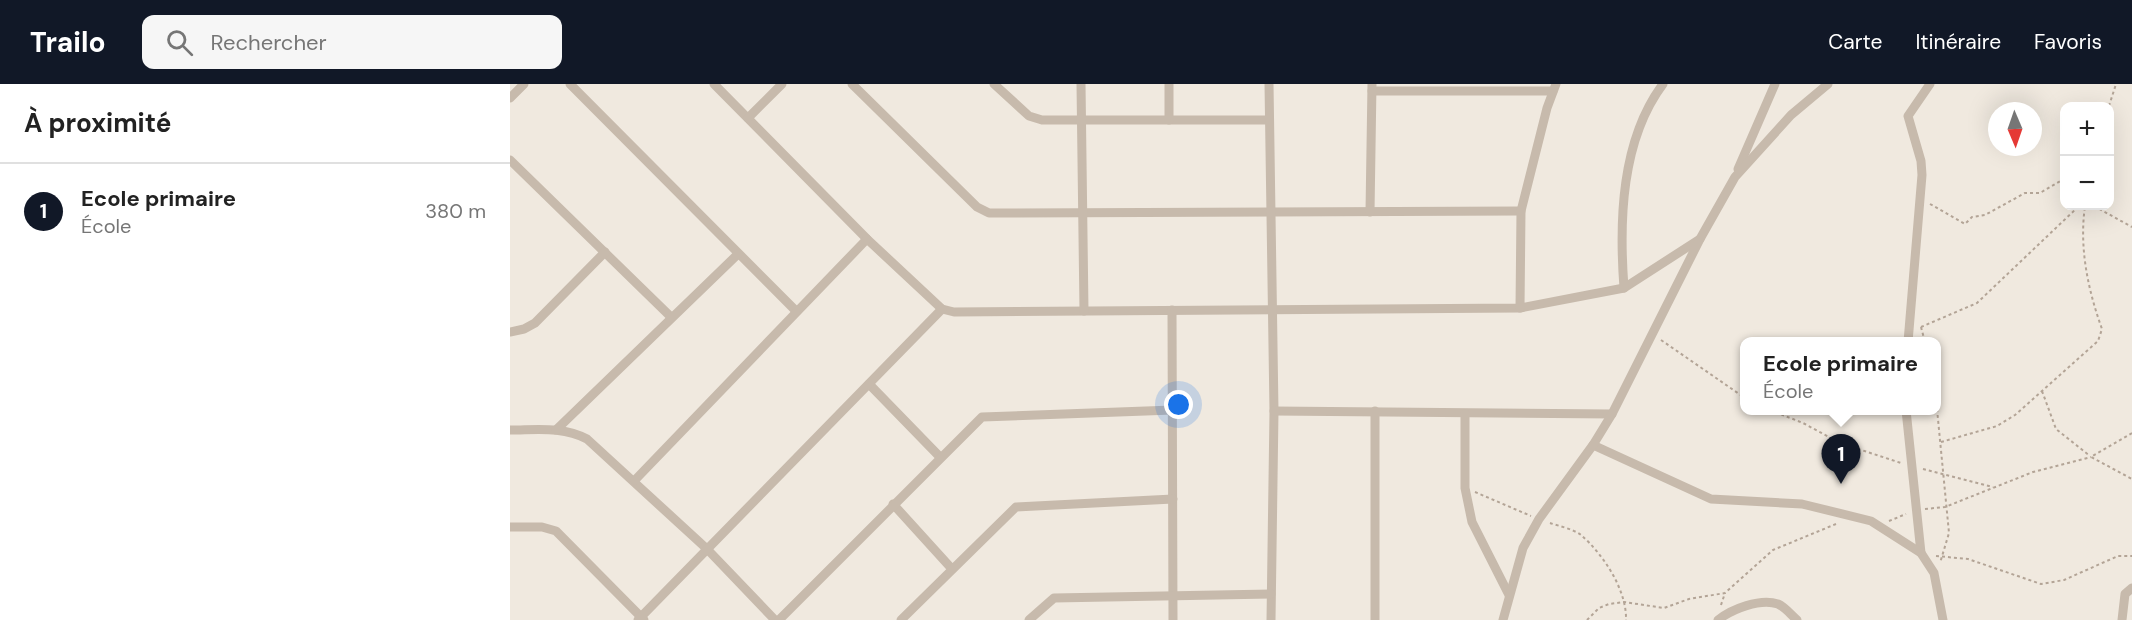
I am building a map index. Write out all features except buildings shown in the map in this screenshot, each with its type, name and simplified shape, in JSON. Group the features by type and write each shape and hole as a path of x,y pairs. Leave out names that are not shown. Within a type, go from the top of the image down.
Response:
{"street":[{"path":"510,98 524,84"},
{"path":"570,84 796,311"},
{"path":"714,84 867,239 942,309 954,312 1520,308 1624,288 1700,239"},
{"path":"748,118 782,84"},
{"path":"852,84 983,211 998,214 1521,211"},
{"path":"994,84 1029,116 1042,120 1269,120"},
{"path":"1081,84 1084,311"},
{"path":"1169,84 1169,120"},
{"path":"1269,84 1269,212 1274,411 1271,620"},
{"path":"1624,288 1622,212 1635,140 1649,102 1663,84"},
{"path":"1503,620 1522,548 1539,519 1593,445 1612,414 1700,239 1735,177 1774,84"},
{"path":"1735,177 1791,115 1828,84"},
{"path":"1908,337 1921,161 1908,116 1930,84"},
{"path":"1370,212 1372,88 1554,87 1521,211 1520,308"},
{"path":"510,160 671,317"},
{"path":"635,480 867,239"},
{"path":"510,332 524,329 535,323 605,252"},
{"path":"556,430 738,254"},
{"path":"510,527 542,527 556,531 641,619 942,309"},
{"path":"1172,310 1173,620"},
{"path":"868,384 939,456"},
{"path":"510,430 556,430 575,433 587,438 635,480 777,620 939,456 974,422 986,415 1173,410"},
{"path":"1274,411 1612,414"},
{"path":"1375,411 1375,620"},
{"path":"1465,414 1465,488 1472,522 1509,595"},
{"path":"1907,415 1914,467 1921,553"},
{"path":"1593,445 1711,499 1802,504 1871,521 1921,553 1934,573 1943,620"},
{"path":"902,620 1009,512 1019,506 1173,499"},
{"path":"893,504 952,569"},
{"path":"2121,620 2126,594 2132,588"},
{"path":"1029,620 1054,598 1271,594"},
{"path":"1718,620 1734,610 1773,603 1781,605 1797,620"}],"path":[{"path":"2110,102 2116,84"},
{"path":"1918,208 1932,203 1940,212 1965,224 1972,217 1985,215 2025,193 2040,193 2048,185 2060,181"},
{"path":"1921,327 1977,303 2075,210"},
{"path":"1941,442 1997,426 2015,415 2098,341 2102,329 2090,296 2084,265 2085,210"},
{"path":"2101,210 2132,227"},
{"path":"1653,335 1740,395"},
{"path":"2042,391 2056,429 2091,457 2132,479"},
{"path":"1781,415 1803,423 1840,443 1914,467 1993,487"},
{"path":"1934,573 1943,558 1949,534 1938,415"},
{"path":"1871,521 1888,521 1918,510 1945,507 2032,472 2091,457 2132,434"},
{"path":"1465,488 1539,519 1580,533 1619,586 1626,620"},
{"path":"1587,620 1599,608 1624,602 1664,608 1689,599 1725,594 1773,550 1840,523"},
{"path":"1921,553 1943,558 1968,559 2041,584 2064,580 2118,556 2132,556"}],"place":[{"name":"Ecole primaire","path":"1841,484"}]}
